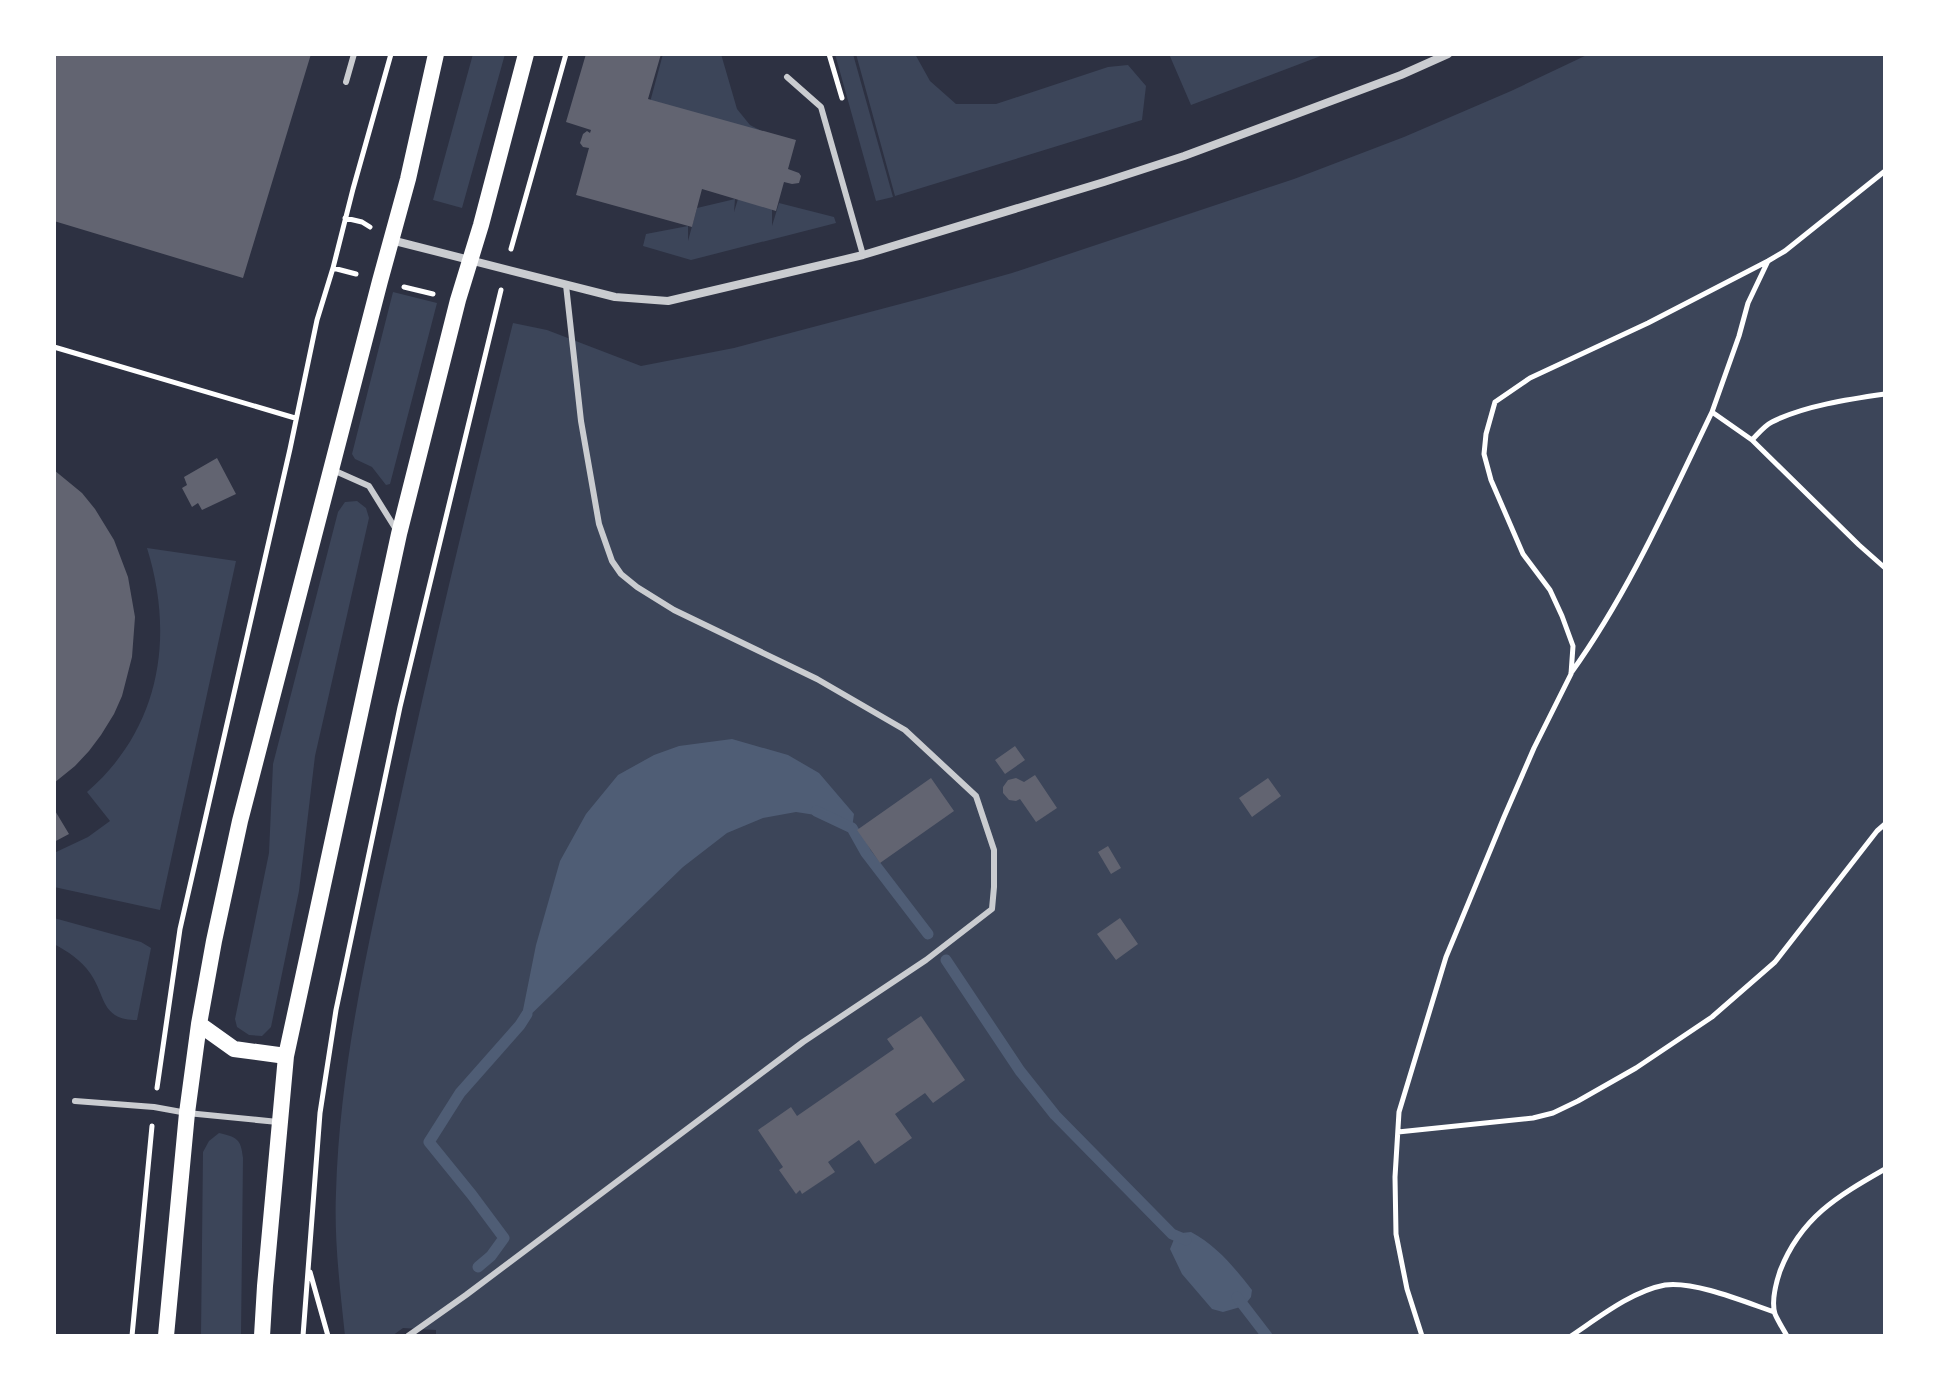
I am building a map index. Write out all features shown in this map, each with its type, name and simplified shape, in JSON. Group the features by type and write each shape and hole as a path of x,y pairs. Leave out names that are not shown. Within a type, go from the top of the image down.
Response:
{"main road":[{"path":"166,1336 187,1113 214,941 240,821 408,179 436,54"},
{"path":"262,1336 286,1056 399,534 458,300 526,54"},
{"path":"199,1024 234,1049 286,1056"}],"street":[{"path":"391,240 615,297 668,301 863,255 1184,156 1401,75 1448,54"}],"lane":[{"path":"346,82 354,54"},
{"path":"787,77 821,107 863,255"},
{"path":"408,1336 803,1042 926,960 992,909 994,850 976,796 905,730 817,679 674,610 637,587 621,574 612,561 599,524 581,421 566,285"},
{"path":"332,470 369,486 399,534"},
{"path":"75,1101 279,1122"}],"path":[{"path":"54,347 295,418 317,320 391,54"},
{"path":"506,270 566,54"},
{"path":"1571,674 1573,646 1562,616 1550,590 1523,554 1491,480 1484,454 1495,402 1530,378 1648,323 1785,251 1885,171"},
{"path":"1422,1336 1407,1289 1396,1234 1395,1177 1399,1112 1446,957 1534,748 1571,674 1594,642 1638,566 1712,412 1748,303 1768,261"},
{"path":"303,1336 320,1113 336,1010 400,707 495,309 333,268"},
{"path":"1752,440 1769,423 1795,414 1837,401 1885,394"},
{"path":"1712,412 1752,440 1885,568"},
{"path":"1398,1132 1533,1118 1553,1113 1636,1068 1712,1017 1775,962 1885,824"},
{"path":"1787,1336 1774,1312 1776,1283 1786,1256 1808,1223 1837,1197 1885,1169"},
{"path":"308,1267 328,1336"},
{"path":"1571,1336 1611,1309 1643,1292 1666,1285 1720,1293 1774,1312"}],"shaded area":[{"path":"473,54 505,54 462,208 433,200"},
{"path":"663,54 721,54 737,109 750,125 775,138 646,117"},
{"path":"835,54 853,54 893,197 876,201"},
{"path":"856,54 915,54 930,81 956,104 996,104 1108,67 1128,65 1146,86 1142,120 895,196"},
{"path":"1169,54 1326,54 1191,105"},
{"path":"1589,54 1885,54 1885,1336 436,1336 436,1330 403,1328 392,1336 345,1336 336,1210 339,1143 350,1045 412,744 513,323 547,330 641,366 734,348 1012,273 1294,179 1404,137"},
{"path":"735,199 734,212 738,199 772,209 772,226 779,203 834,217 836,223 691,260 643,246 646,234 688,226 688,241 697,208"},
{"path":"393,292 437,303 390,484 386,485 372,467 355,459 352,454"},
{"path":"357,501 366,508 369,518 315,756 299,891 271,1027 262,1036 249,1035 237,1027 235,1019 269,853 273,764 338,512 345,502"},
{"path":"147,548 236,561 160,910 54,887 54,853 88,837 110,821 87,792 112,767 131,740 155,680 160,648 160,615"},
{"path":"732,739 788,755 819,773 854,814 852,828 835,818 796,812 763,818 727,833 683,867 520,1025 536,945 560,861 586,814 618,775 654,755 679,746"},
{"path":"54,918 141,942 151,948 137,1020 116,1016 110,1011 86,968 54,944"},
{"path":"219,1133 237,1140 243,1158 241,1336 201,1336 203,1152 209,1141"},
{"path":"1191,1232 1217,1250 1252,1290 1244,1306 1223,1312 1212,1309 1182,1274 1170,1249 1175,1237 1172,1234"}],"building":[{"path":"54,54 311,54 243,278 54,221"},
{"path":"586,54 661,54 648,99 796,140 788,169 799,173 799,183 784,182 776,211 702,189 692,227 576,195 589,148 580,143 583,134 591,130 566,122"},
{"path":"217,458 236,494 202,510 198,503 192,507 182,488 187,485 184,477"},
{"path":"54,470 82,493 114,540 128,577 135,617 132,657 114,714 89,751 54,783"},
{"path":"1015,746 1025,760 1005,774 995,760"},
{"path":"1035,775 1057,808 1036,822 1020,799 1009,800 1003,793 1008,780 1016,778 1024,782"},
{"path":"931,778 954,811 880,863 857,830"},
{"path":"1268,778 1281,796 1252,817 1239,798"},
{"path":"54,809 69,834 54,842"},
{"path":"1108,846 1121,868 1111,874 1098,852"},
{"path":"1120,918 1138,944 1116,960 1097,934"},
{"path":"921,1016 965,1080 933,1103 925,1093 895,1114 912,1138 875,1164 859,1140 828,1162 835,1172 802,1194 800,1190 796,1194 779,1170 783,1167 758,1130 791,1107 797,1116 894,1049 887,1039"}],"waterway":[{"path":"816,811 852,828 866,853 928,934"},
{"path":"946,960 1020,1071 1055,1115 1172,1234 1186,1240"},
{"path":"478,1267 504,1238 429,1142 460,1093 527,1014"},
{"path":"1237,1297 1267,1336"}]}
